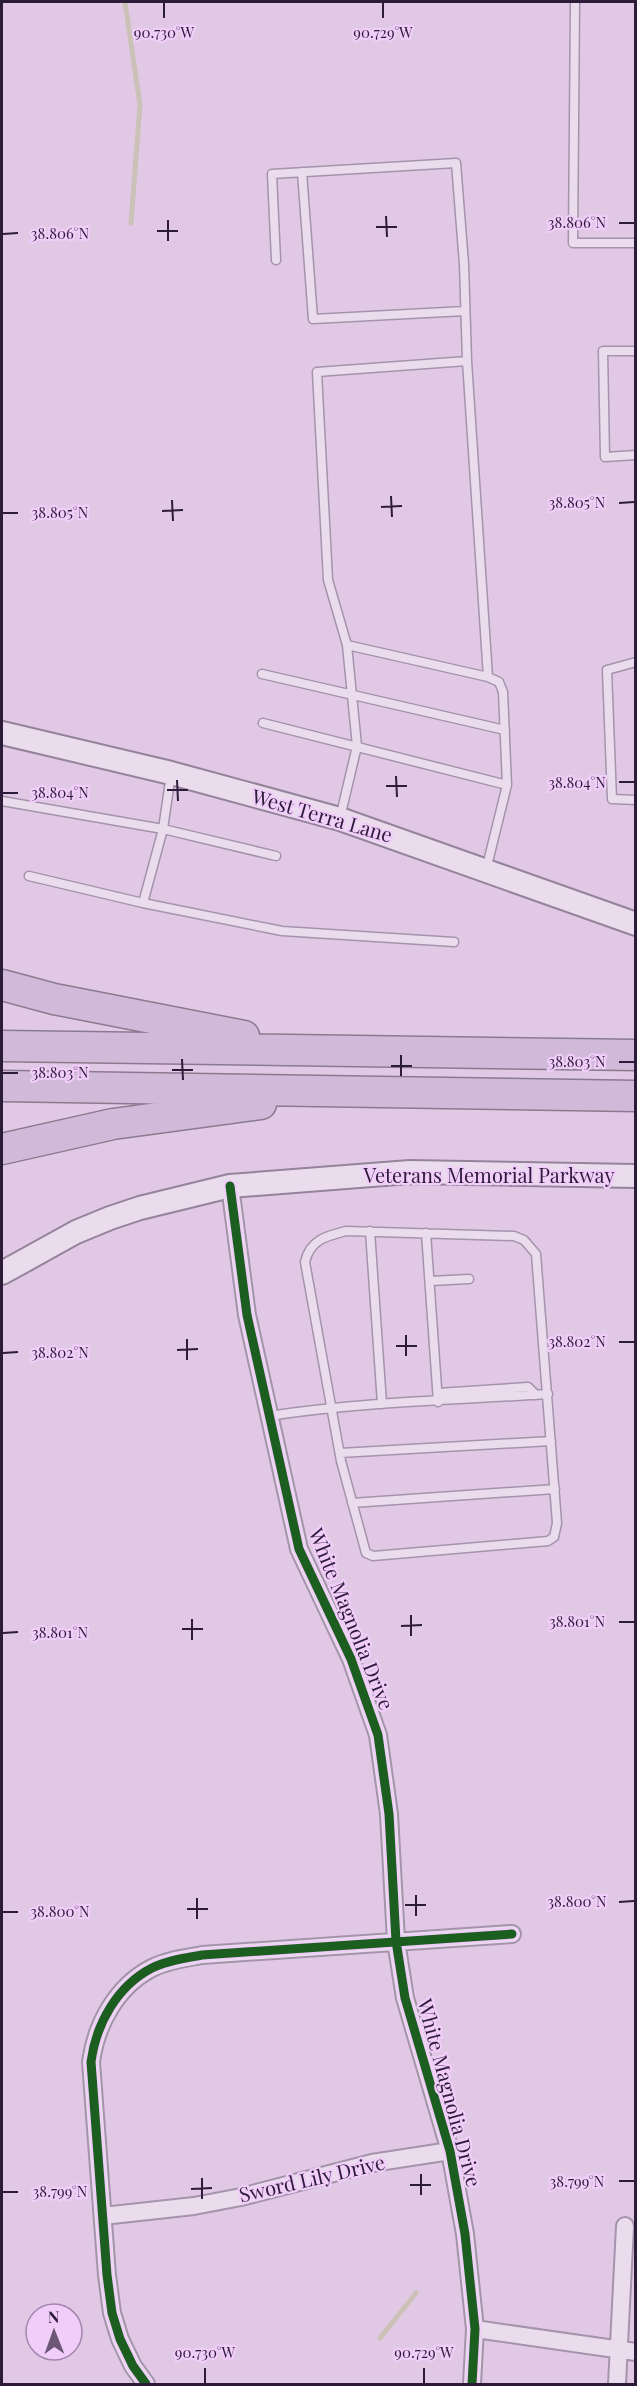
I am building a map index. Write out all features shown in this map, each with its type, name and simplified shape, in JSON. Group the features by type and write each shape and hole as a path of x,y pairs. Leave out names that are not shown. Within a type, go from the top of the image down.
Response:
{"highway":[{"path":"2,985 54,999 241,1035 357,1052"},
{"path":"2,1046 636,1055"},
{"path":"2,1086 636,1095"},
{"path":"2,1149 113,1124 224,1110 338,1091"}],"street":[{"name":"West Terra Lane","path":"2,733 171,773 340,819 636,924"},
{"name":"Veterans Memorial Parkway","path":"2,1273 76,1232 110,1218 140,1208 230,1186 410,1172 636,1176"},
{"name":"White Magnolia Drive","path":"230,1186 247,1315 299,1549 351,1659 378,1735 389,1814 396,1941 405,1998 450,2151 465,2234 475,2329 472,2385"},
{"path":"146,2385 133,2366 120,2339 112,2313 103,2216 91,2062 93,2046 101,2024 113,2002 131,1983 152,1968 185,1958 512,1934"},
{"name":"Sword Lily Drive","path":"103,2216 194,2206 241,2197 372,2163 450,2151"},
{"path":"617,2385 628,2351 625,2226"},
{"path":"475,2329 628,2351"}],"lane":[{"path":"575,2 573,243 636,243"},
{"path":"276,260 270,177 275,173 456,163 464,264 466,362 488,677"},
{"path":"303,172 313,319 465,310"},
{"path":"636,351 603,351 604,457 636,455"},
{"path":"340,819 357,746 347,645 328,580 317,372 466,362"},
{"path":"347,645 488,677 499,682 503,692 507,785 486,870"},
{"path":"636,662 607,670 612,799 636,800"},
{"path":"262,674 505,730"},
{"path":"263,723 507,785"},
{"path":"143,903 163,829 171,773"},
{"path":"2,801 163,829 276,856"},
{"path":"29,876 143,903 282,931 454,942"},
{"path":"370,1231 382,1404"},
{"path":"370,1231 514,1236 524,1240 536,1254 558,1523 554,1537 548,1541 373,1556 366,1553 339,1453 305,1262 307,1253 318,1240 346,1232 370,1231"},
{"path":"426,1233 438,1397"},
{"path":"430,1281 468,1279"},
{"path":"269,1416 438,1397 548,1394"},
{"path":"339,1453 551,1440"},
{"path":"352,1503 555,1489"}],"waterway":[{"path":"125,2 140,105 131,223"},
{"path":"380,2338 416,2293"}],"cycle path":[{"path":"230,1186 247,1315 299,1549 351,1659 378,1735 389,1814 396,1941 405,1998 450,2151 465,2234 475,2329 472,2384"},
{"path":"146,2384 133,2366 120,2339 112,2313 107,2275 91,2062 103,2020 119,1996 128,1985 158,1965 202,1955 512,1934"}]}
